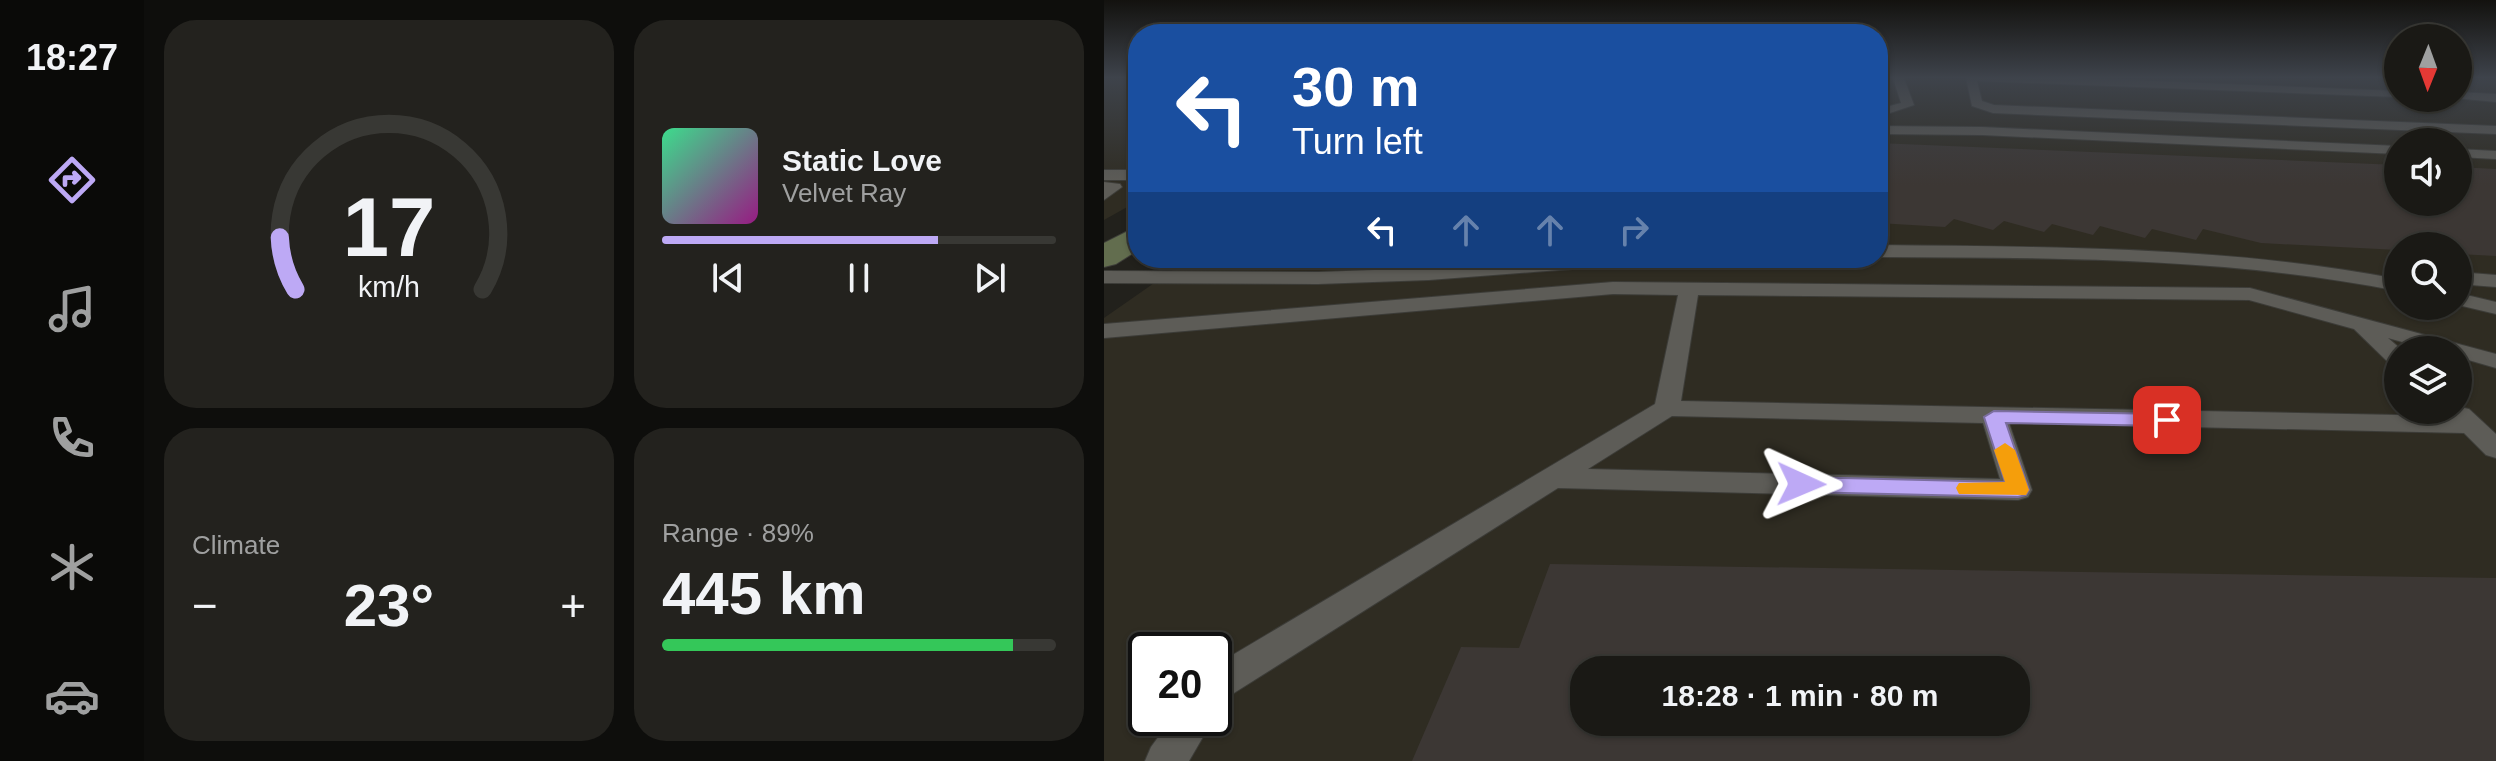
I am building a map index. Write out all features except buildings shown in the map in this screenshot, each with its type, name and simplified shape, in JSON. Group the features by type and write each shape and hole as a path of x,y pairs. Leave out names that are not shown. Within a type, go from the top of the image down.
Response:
{"street":[{"path":"1104,257 1128,242"}],"lane":[{"path":"2101,114 2496,130"},
{"path":"1888,130 1982,131 2384,149"},
{"path":"2472,154 2496,155"},
{"path":"1105,179 1128,176"},
{"path":"1104,195 1114,187 1105,179"},
{"path":"1888,251 2196,258 2384,282"},
{"path":"1104,277 1397,276 1504,268"},
{"path":"2362,277 2384,276"},
{"path":"2472,279 2496,281"},
{"path":"1104,331 1613,288 1689,288 2250,294 2405,336"},
{"path":"1667,408 1689,288"},
{"path":"2472,302 2496,308"},
{"path":"2360,324 2384,346"},
{"path":"2472,354 2496,361"},
{"path":"1232,674 1667,408 1994,417 2384,417"},
{"path":"1553,478 2018,490 1994,417"},
{"path":"2469,424 2496,449"},
{"path":"1165,761 1182,736"}],"shaded area":[{"path":"1104,114 1128,114 1128,207 1104,220"},
{"path":"1888,114 2496,114 2496,761 1104,761 1104,318 1176,268 1888,268"}],"slow traffic":[{"path":"1967,488 2018,490 2005,450"}],"route":[{"path":"1801,484 2018,490 1994,417 2167,420"}]}
